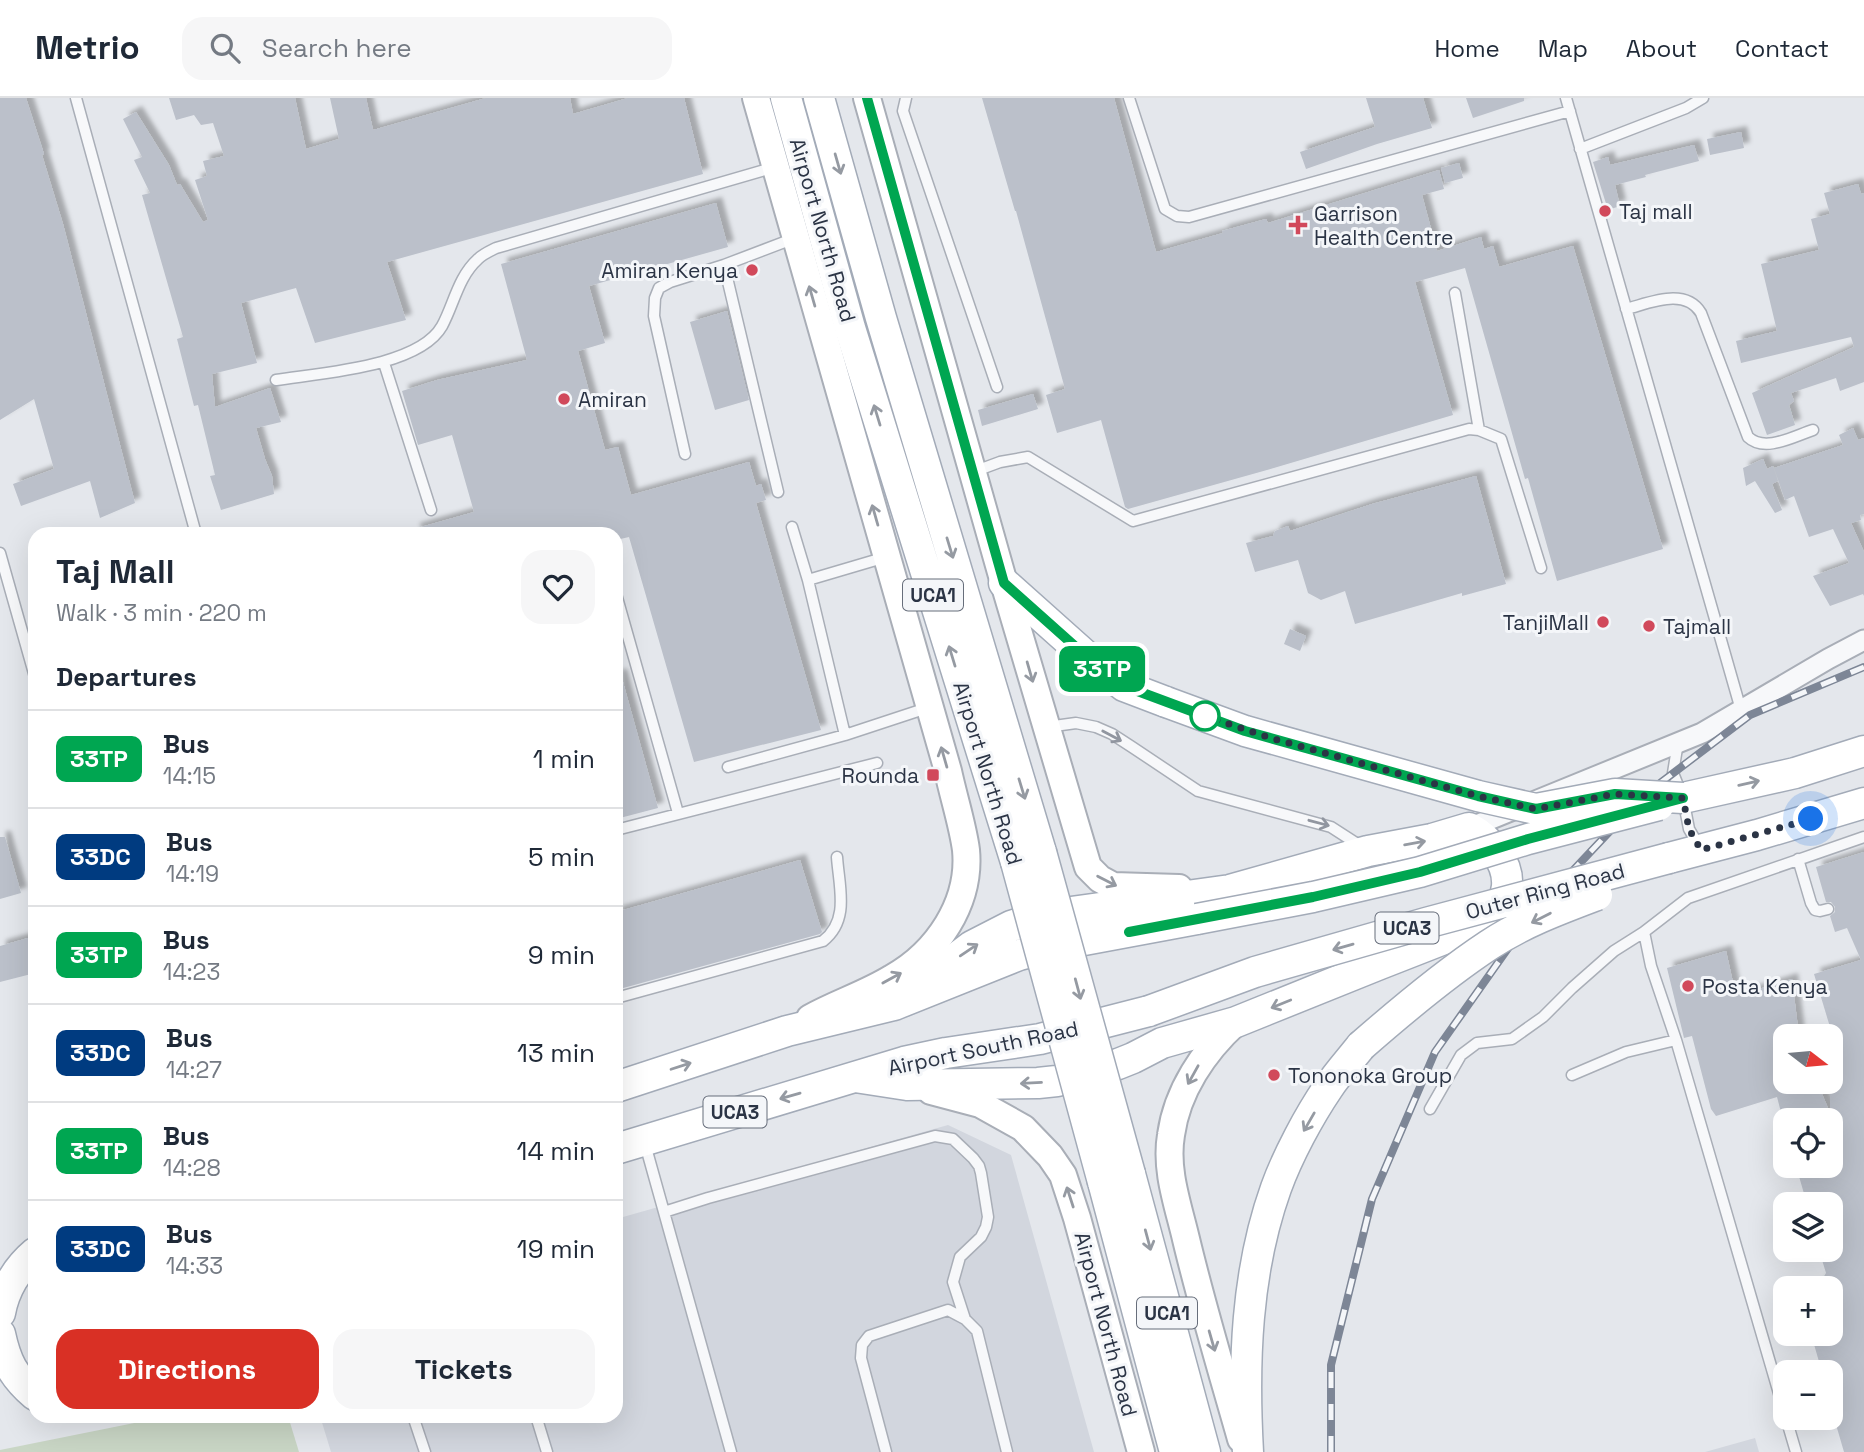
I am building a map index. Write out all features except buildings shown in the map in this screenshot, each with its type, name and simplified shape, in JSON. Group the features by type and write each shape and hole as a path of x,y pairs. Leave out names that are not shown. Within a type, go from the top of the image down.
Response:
{"main road":[{"name":"Airport North Road","path":"756,98 948,771 966,849 963,887 957,908 941,937 901,973 787,1031"},
{"name":"Airport North Road","path":"786,98 850,328 1016,862 1175,1452"},
{"name":"Airport North Road","path":"819,98 881,318 1041,852 1205,1452"},
{"path":"867,98 1004,583 1088,867 1100,879 1113,886 1230,890"},
{"path":"1004,583 1124,686 1245,731 1478,796 1536,809 1615,794 1683,798"},
{"name":"UCA3","path":"787,1031 894,1005 1019,954 1313,897 1420,872 1528,839 1683,798 1795,773 1864,751"},
{"name":"Outer Ring Road","path":"1149,1011 1255,972 1864,803"},
{"path":"894,1005 972,946 1011,926 1053,914 1230,890 1368,851 1432,839 1469,828"},
{"name":"UCA1","path":"1247,1452 1211,1336 1172,1182 1170,1136 1174,1118 1201,1061 1236,1022 1490,921 1504,897 1507,886 1506,872 1488,841 1469,828"},
{"path":"1247,1452 1247,1338 1253,1282 1266,1222 1277,1186 1295,1146 1328,1088 1361,1046 1399,1013 1490,944 1551,912 1623,885 1669,858"},
{"name":"Airport South Road","path":"630,1144 904,1062 1040,1039 1149,1011"},
{"path":"855,1077 907,1085 1057,1081 1118,1064 1162,1043 1236,1022"},
{"path":"623,1085 787,1031"},
{"name":"Airport North Road","path":"907,1085 955,1096 1001,1114 1036,1140 1063,1175 1141,1452"},
{"path":"0,1313 5,1295 16,1274 28,1261"},
{"path":"3,1356 18,1380 28,1389"}],"street":[{"path":"1469,828 1702,733 1864,640"}],"lane":[{"path":"76,98 194,527"},
{"path":"906,98 903,111 997,387"},
{"path":"1129,98 1165,209 1177,216 1189,217 1570,111"},
{"path":"1566,98 1741,710"},
{"path":"1580,149 1686,108 1703,98"},
{"path":"276,380 384,363 418,349 440,329 464,276 478,258 496,248 775,167"},
{"path":"685,454 654,316 655,298 659,288 795,238"},
{"path":"724,265 778,492"},
{"path":"1455,293 1479,430"},
{"path":"1626,309 1667,299 1689,301 1697,306 1748,437 1754,442 1769,444 1813,430"},
{"path":"384,363 431,510"},
{"path":"973,472 1000,462 1028,457 1133,521 1469,429 1479,430 1501,439 1541,568"},
{"path":"792,527 808,580 845,735"},
{"path":"0,553 28,652"},
{"path":"808,580 887,556"},
{"path":"623,619 678,813"},
{"path":"728,767 845,735 930,707"},
{"path":"1046,727 1076,723 1096,727 1132,747 1198,791 1331,827 1368,851"},
{"path":"1679,742 1673,773 1683,798 1689,829 1701,850"},
{"path":"623,828 877,763"},
{"path":"1430,1110 1461,1055 1477,1043 1512,1039 1543,1017 1614,951 1688,898 1864,837"},
{"path":"623,996 822,941 833,933 841,911 837,857"},
{"path":"1798,859 1811,903 1820,911 1828,909"},
{"path":"1644,932 1651,966 1676,1040 1773,1372"},
{"path":"1572,1075 1626,1052 1676,1040"},
{"path":"664,1212 935,1136 953,1139 979,1166 988,1217 981,1237 960,1257 953,1282 965,1319"},
{"path":"630,1144 664,1212 731,1452"},
{"path":"886,1452 861,1357 862,1345 869,1336 948,1310 965,1319 977,1331 1007,1452"},
{"path":"415,1423 425,1452"},
{"path":"538,1423 547,1452"},
{"path":"1790,1430 1796,1452"}],"shaded area":[{"path":"948,1125 1011,1155 1094,1452 331,1452 322,1423 623,1423 623,1217"},
{"path":"1755,1438 1759,1452 1705,1452"}],"green space":[{"path":"134,1423 290,1423 299,1452 0,1452"}],"railway":[{"path":"1331,1452 1331,1365 1372,1199 1435,1052 1533,913 1643,796 1750,715 1864,667"}],"bus line":[{"name":"33TP","path":"867,98 1004,583 1087,657 1124,686 1245,731 1478,796 1536,809 1615,794 1683,798 1528,839 1420,872 1313,897 1129,932"}],"place":[{"name":"Taj mall","path":"1605,211"},
{"name":"Garrison Health Centre","path":"1298,225"},
{"name":"Amiran Kenya","path":"752,270"},
{"name":"Amiran","path":"564,399"},
{"name":"TanjiMall","path":"1603,622"},
{"name":"Tajmall","path":"1649,626"},
{"name":"Rounda","path":"933,775"},
{"name":"Posta Kenya","path":"1688,986"},
{"name":"Tononoka Group","path":"1274,1075"}],"route":[{"path":"1205,716 1245,731 1478,796 1536,809 1615,794 1683,798 1689,829 1701,850 1811,819"}]}
